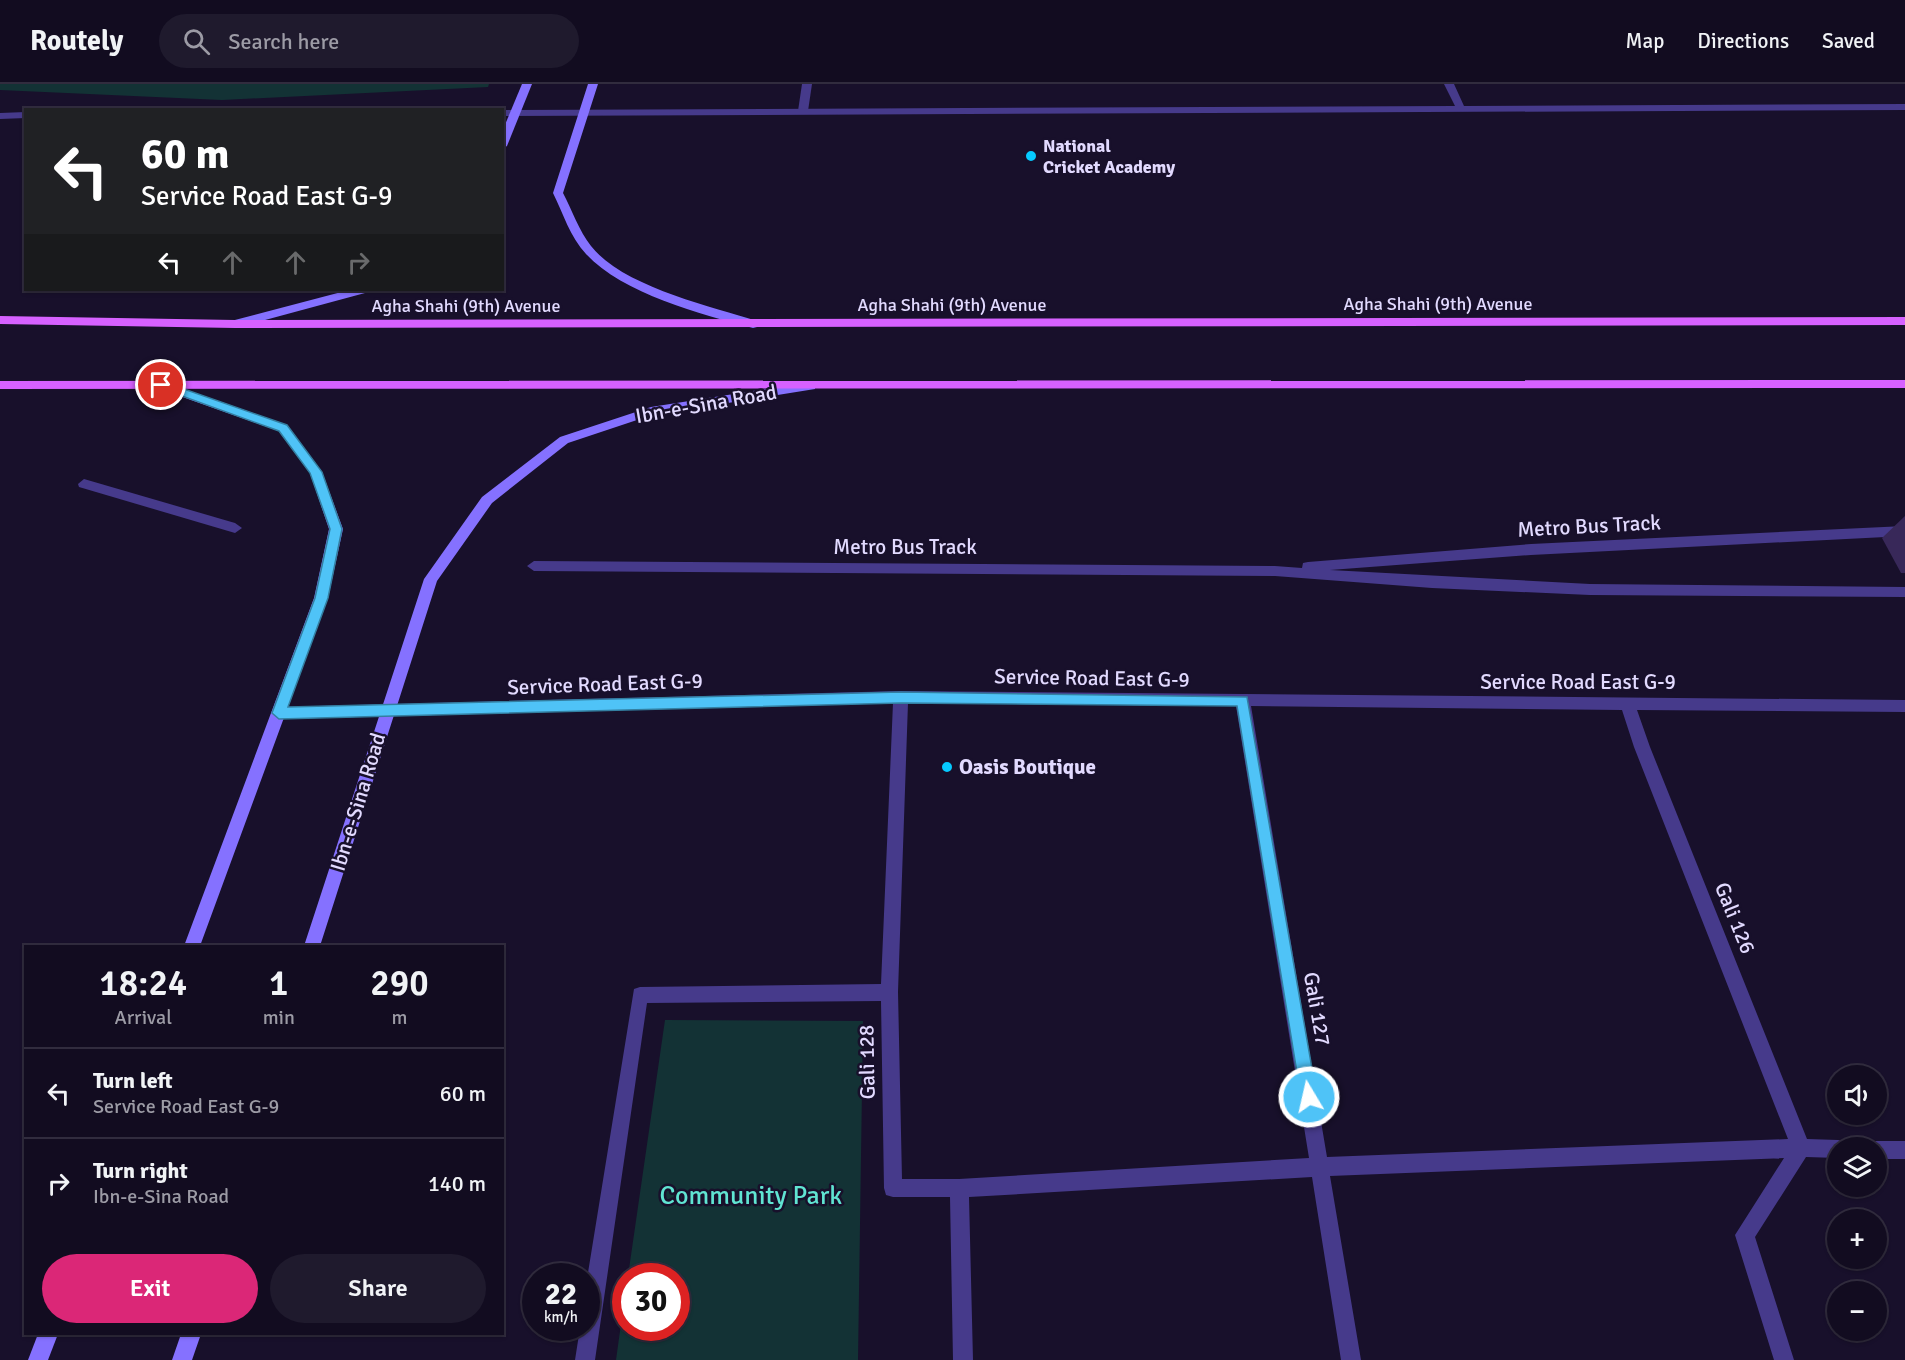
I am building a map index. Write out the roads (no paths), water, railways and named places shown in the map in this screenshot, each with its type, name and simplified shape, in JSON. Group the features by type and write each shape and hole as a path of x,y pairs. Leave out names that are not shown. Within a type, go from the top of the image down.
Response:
{"main road":[{"path":"504,141 527,84"},
{"path":"593,84 558,193 587,249 607,268 654,290 753,324"},
{"path":"235,324 360,291"},
{"name":"Agha Shahi (9th) Avenue","path":"0,320 235,324 1905,321"},
{"name":"Ibn-e-Sina Road","path":"312,945 430,579 487,500 564,440 651,411 820,384"},
{"path":"0,385 1905,384"},
{"path":"161,385 283,428 316,472 336,529 321,598 192,945"},
{"path":"38,1360 48,1335"},
{"path":"182,1360 191,1335"}],"street":[{"path":"803,111 807,84"},
{"path":"1449,84 1461,109"},
{"path":"504,113 1905,107"},
{"path":"0,116 24,115"},
{"path":"84,484 235,528"},
{"name":"Metro Bus Track","path":"1275,571 1402,556 1905,531"},
{"name":"Metro Bus Track","path":"534,566 1275,571 1369,580 1724,594 1905,592"},
{"name":"Service Road East G-9","path":"279,713 901,697 1905,706"},
{"name":"Gali 128","path":"901,697 889,992 893,1188 958,1188"},
{"name":"Gali 127","path":"1243,701 1351,1360"},
{"name":"Gali 126","path":"1628,704 1642,747 1801,1148"},
{"path":"585,1360 640,995 889,992"},
{"path":"1784,1360 1745,1235 1801,1148"},
{"path":"963,1360 958,1188 1321,1167 1827,1149"},
{"path":"1887,1150 1905,1150"}],"place":[{"name":"National Cricket Academy","path":"1031,156"},
{"name":"Oasis Boutique","path":"947,767"}],"park label":[{"name":"Community Park","path":"751,1195"}]}
